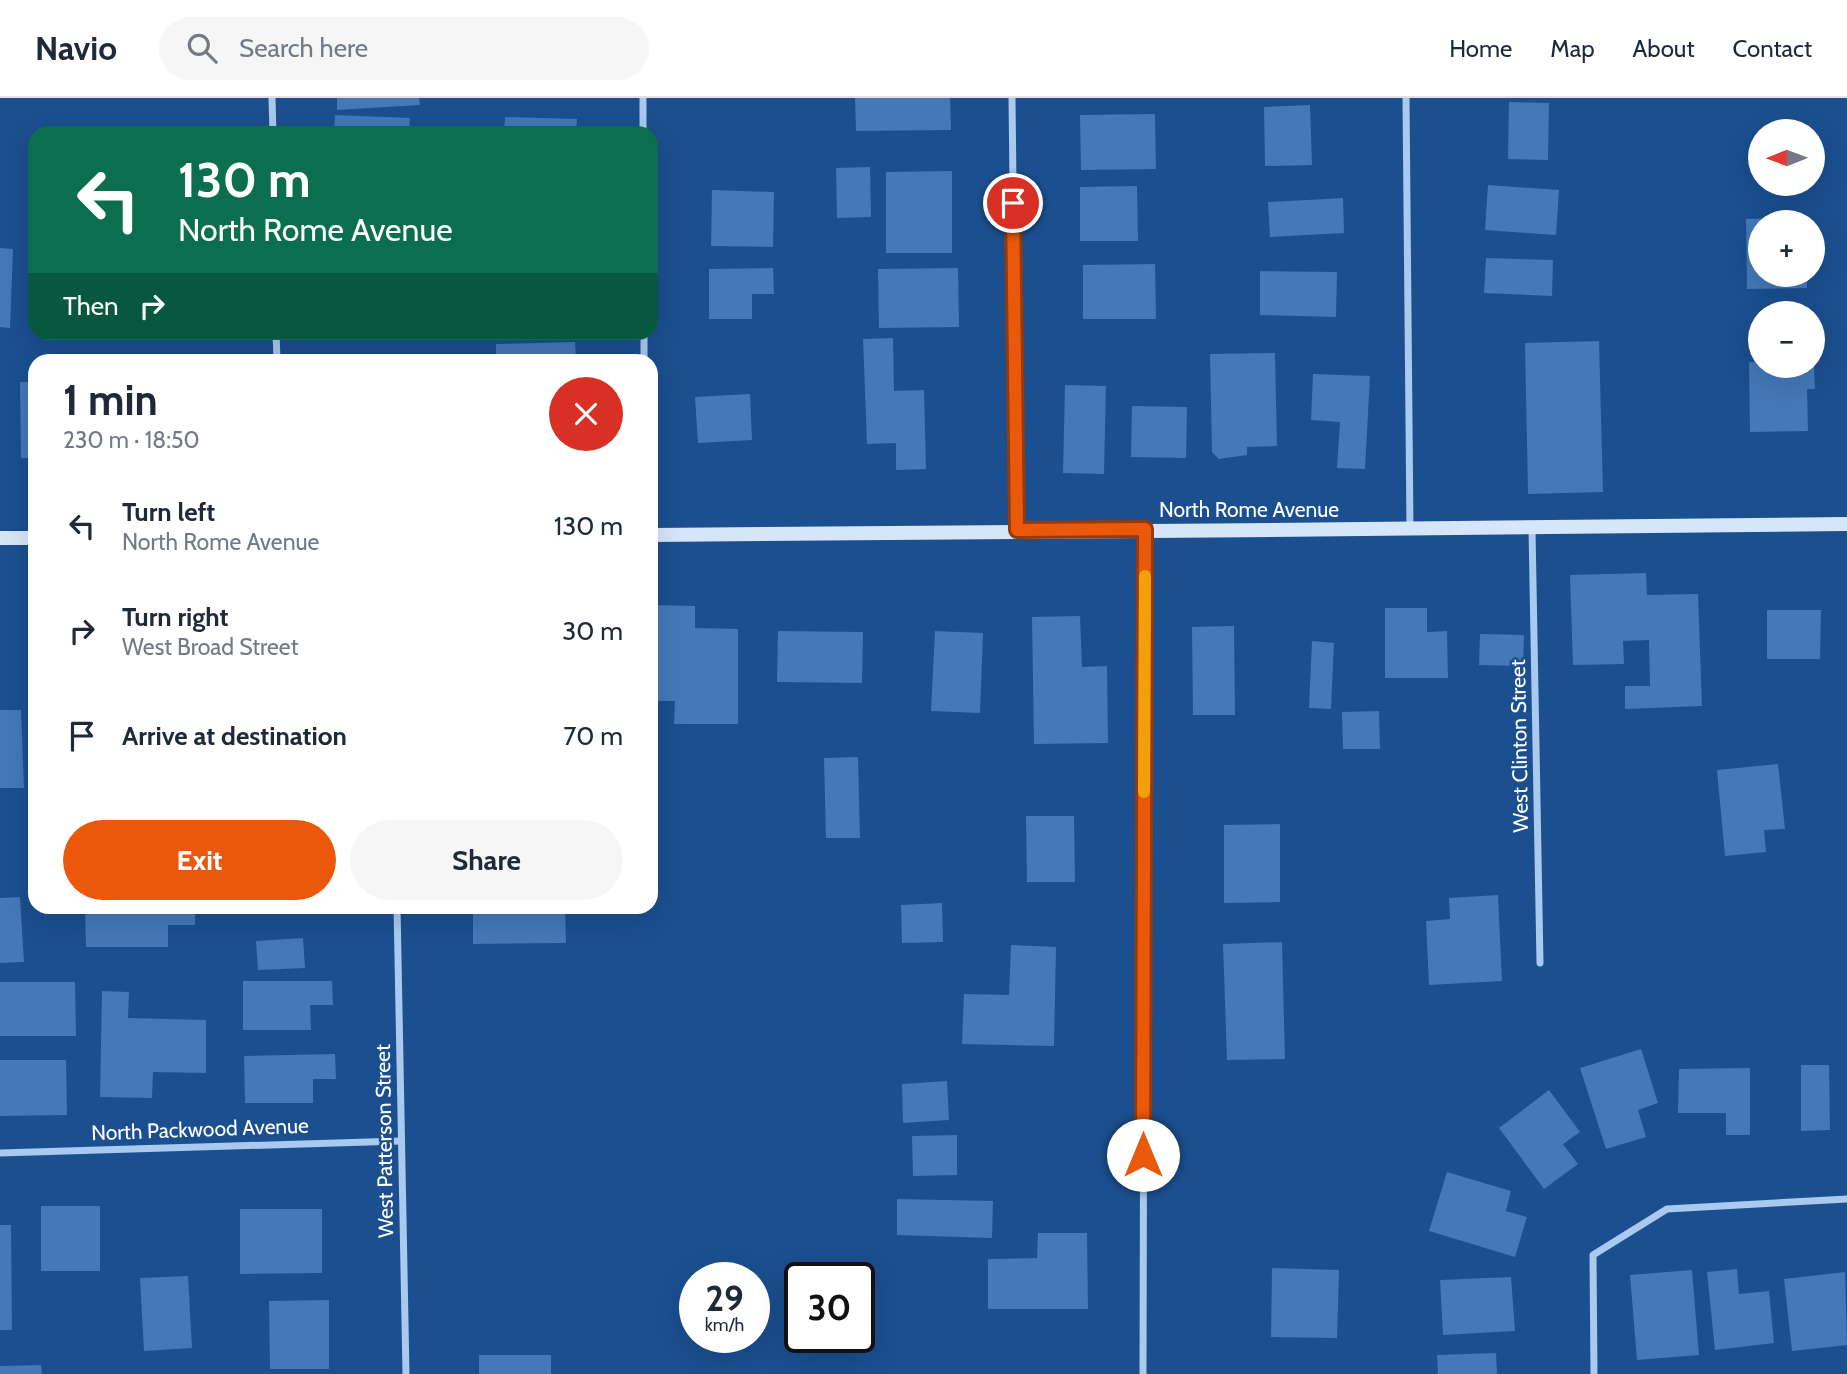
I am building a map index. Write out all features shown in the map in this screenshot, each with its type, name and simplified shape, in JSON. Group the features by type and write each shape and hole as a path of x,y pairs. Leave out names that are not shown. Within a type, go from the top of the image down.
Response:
{"street":[{"path":"272,98 273,126"},
{"path":"643,98 643,126"},
{"path":"1012,98 1017,530"},
{"path":"1406,98 1410,530"},
{"name":"North Rome Avenue","path":"658,535 1145,529 1532,529 1847,524"},
{"path":"1143,1374 1145,529"},
{"name":"West Clinton Street","path":"1532,529 1541,963"},
{"path":"0,538 28,538"},
{"name":"West Patterson Street","path":"397,914 406,1374"},
{"name":"North Packwood Avenue","path":"0,1153 401,1141"},
{"path":"1594,1374 1593,1255 1667,1209 1847,1199"}],"building":[{"path":"337,98 419,98 420,105 337,110"},
{"path":"855,98 950,98 951,130 856,131"},
{"path":"1509,102 1549,103 1548,160 1508,159"},
{"path":"1310,105 1312,165 1265,166 1264,107"},
{"path":"1155,114 1156,169 1081,170 1080,115"},
{"path":"335,115 410,118 409,126 334,126"},
{"path":"505,117 577,119 576,126 504,126"},
{"path":"870,167 871,217 837,218 836,168"},
{"path":"952,171 952,253 886,253 886,172"},
{"path":"1488,185 1559,190 1556,235 1485,230"},
{"path":"1137,186 1138,241 1080,241 1080,187"},
{"path":"712,190 774,192 773,247 711,246"},
{"path":"1343,198 1344,233 1270,237 1268,202"},
{"path":"1746,219 1748,287 1807,288 1747,289"},
{"path":"0,248 13,249 10,328 0,327"},
{"path":"1486,258 1553,260 1552,296 1484,293"},
{"path":"1155,264 1156,319 1083,319 1083,265"},
{"path":"773,268 774,294 752,294 752,319 709,319 709,269"},
{"path":"958,268 959,327 879,328 878,269"},
{"path":"1260,271 1337,272 1336,317 1260,315"},
{"path":"893,338 894,391 924,390 926,469 896,470 896,443 867,444 863,339"},
{"path":"1599,341 1603,492 1528,494 1525,343"},
{"path":"575,342 576,354 496,354 496,344"},
{"path":"1275,353 1277,446 1247,447 1247,455 1219,459 1212,452 1210,354"},
{"path":"1313,374 1370,376 1365,469 1337,468 1340,422 1311,420"},
{"path":"1749,378 1815,378 1815,389 1807,389 1808,431 1750,432"},
{"path":"20,382 28,382 28,458 21,458"},
{"path":"1065,385 1106,386 1104,474 1063,473"},
{"path":"750,394 752,440 698,443 695,397"},
{"path":"1132,406 1187,407 1186,458 1131,457"},
{"path":"1646,573 1647,595 1698,594 1702,706 1625,709 1625,686 1650,686 1649,640 1623,641 1624,664 1573,665 1570,575"},
{"path":"658,605 695,606 695,628 738,629 738,724 674,724 675,701 658,701"},
{"path":"1385,608 1427,608 1427,632 1447,631 1448,678 1385,678"},
{"path":"1767,610 1821,610 1820,659 1767,659"},
{"path":"1080,616 1082,667 1107,666 1108,743 1034,744 1032,617"},
{"path":"1234,626 1235,715 1193,715 1192,627"},
{"path":"778,631 863,632 862,683 777,682"},
{"path":"935,631 983,633 980,713 931,711"},
{"path":"1480,634 1524,635 1523,666 1479,665"},
{"path":"1312,641 1334,643 1331,709 1309,708"},
{"path":"0,710 21,710 24,788 0,788"},
{"path":"1379,711 1380,749 1343,749 1342,712"},
{"path":"858,757 860,838 826,838 824,758"},
{"path":"1778,764 1785,829 1764,830 1766,852 1725,856 1717,770"},
{"path":"1026,816 1074,816 1075,882 1027,882"},
{"path":"1280,824 1280,902 1224,903 1224,825"},
{"path":"1498,895 1502,981 1429,985 1426,921 1450,919 1449,898"},
{"path":"20,897 24,962 0,963 0,898"},
{"path":"942,903 943,942 902,943 901,905"},
{"path":"85,914 195,914 195,925 168,925 168,947 86,947"},
{"path":"473,914 565,914 566,943 473,944"},
{"path":"303,938 305,968 258,970 256,941"},
{"path":"1282,942 1285,1059 1227,1060 1223,944"},
{"path":"1011,945 1056,947 1054,1046 962,1044 964,994 1009,995"},
{"path":"243,981 332,981 333,1005 310,1005 311,1030 243,1030"},
{"path":"0,982 75,982 76,1036 0,1036"},
{"path":"102,991 129,992 128,1018 206,1020 206,1073 153,1072 152,1098 100,1097"},
{"path":"1641,1049 1658,1103 1638,1110 1646,1137 1606,1149 1580,1068"},
{"path":"335,1054 336,1079 313,1079 313,1103 245,1103 244,1056"},
{"path":"0,1060 66,1060 67,1115 0,1116"},
{"path":"1801,1065 1829,1065 1830,1130 1801,1131"},
{"path":"1750,1068 1750,1135 1726,1135 1726,1113 1678,1113 1679,1069"},
{"path":"947,1081 949,1120 903,1123 902,1084"},
{"path":"1549,1090 1580,1132 1563,1144 1578,1164 1544,1189 1499,1128"},
{"path":"957,1135 957,1175 913,1176 912,1136"},
{"path":"1447,1172 1511,1191 1506,1211 1527,1217 1515,1257 1429,1231"},
{"path":"897,1199 993,1201 992,1238 897,1235"},
{"path":"41,1206 100,1206 100,1271 41,1271"},
{"path":"240,1209 322,1209 322,1273 240,1274"},
{"path":"0,1225 11,1225 12,1330 0,1330"},
{"path":"1038,1233 1087,1233 1088,1309 988,1309 988,1259 1037,1258"},
{"path":"1272,1268 1339,1270 1337,1338 1271,1337"},
{"path":"1737,1269 1739,1294 1769,1291 1774,1343 1715,1350 1707,1272"},
{"path":"1692,1270 1699,1355 1637,1360 1630,1275"},
{"path":"1845,1272 1847,1345 1792,1351 1784,1279"},
{"path":"188,1276 192,1348 144,1351 140,1278"},
{"path":"1511,1277 1515,1331 1443,1335 1440,1280"},
{"path":"329,1300 329,1369 270,1369 269,1301"},
{"path":"1496,1353 1497,1374 1438,1374 1437,1355"},
{"path":"479,1355 551,1355 551,1374 479,1374"},
{"path":"41,1365 42,1374 0,1374 0,1366"}],"slow traffic":[{"path":"1144,792 1145,576"}],"route":[{"path":"1013,203 1017,530 1145,529 1143,1155"}]}
